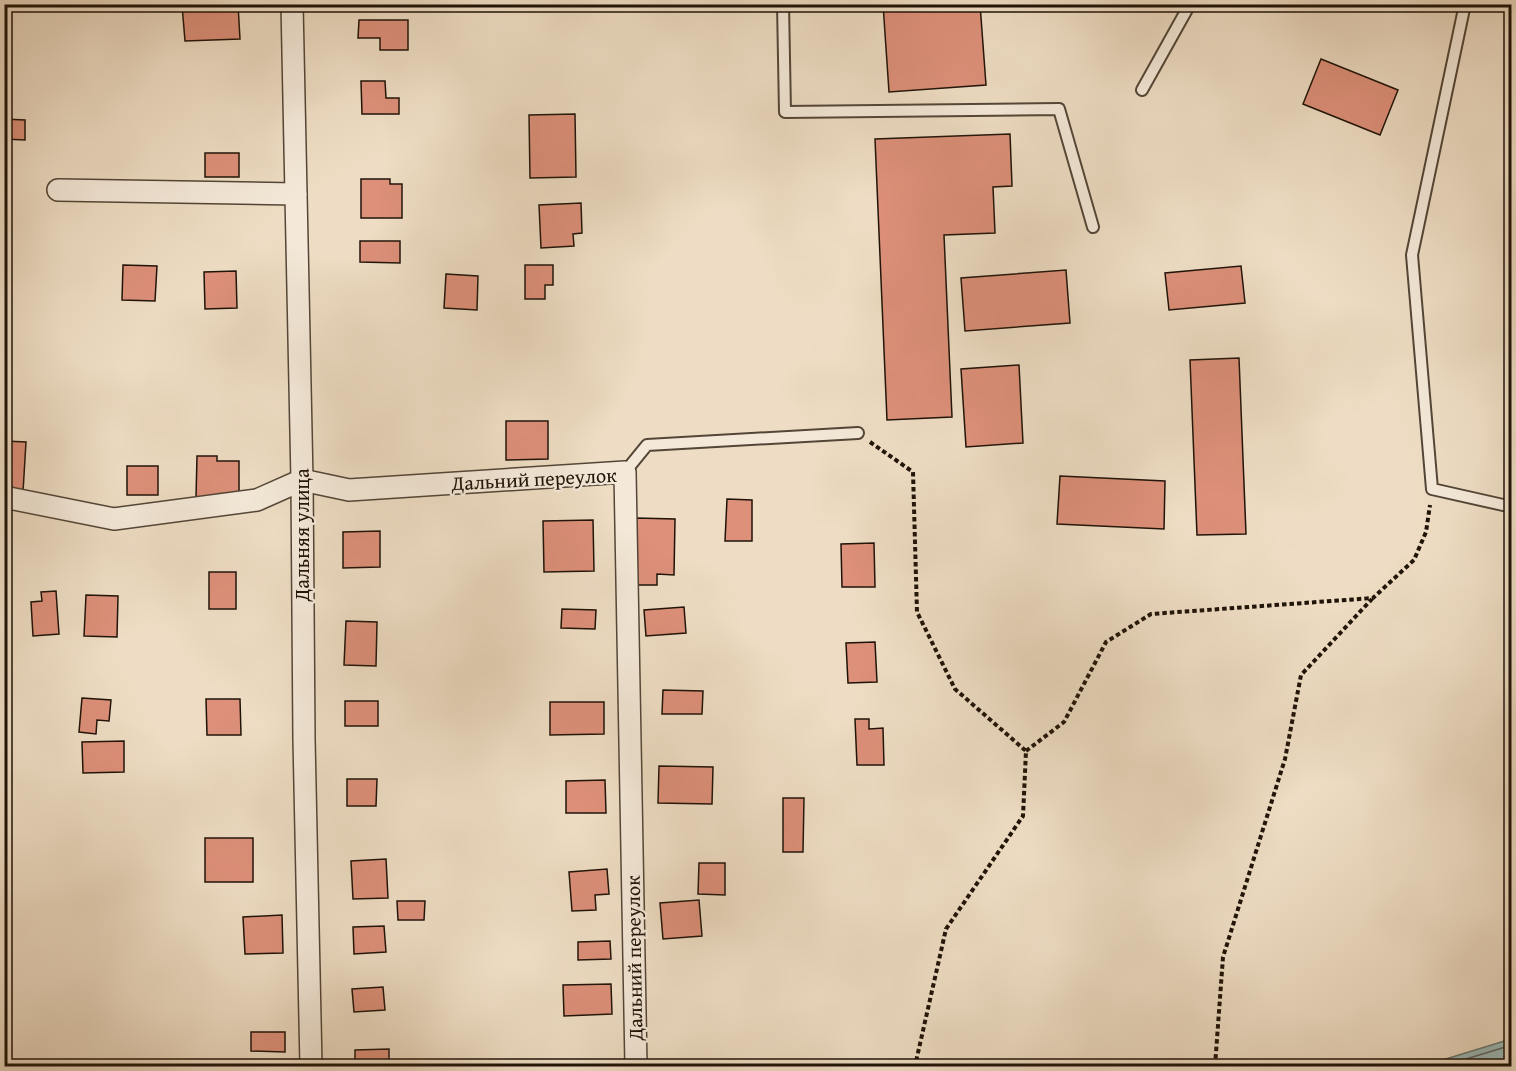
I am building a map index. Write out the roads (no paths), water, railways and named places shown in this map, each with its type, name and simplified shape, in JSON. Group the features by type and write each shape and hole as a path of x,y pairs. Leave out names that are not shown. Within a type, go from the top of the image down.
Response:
{"street":[{"name":"Дальняя улица","path":"292,4 311,1066"},
{"path":"58,190 296,194"},
{"name":"Дальний переулок","path":"302,480 349,489 625,472 636,1066"},
{"path":"4,497 114,519 257,500 302,480"}],"lane":[{"path":"783,4 785,112 1059,108 1093,227"},
{"path":"1142,90 1190,4"},
{"path":"1465,4 1412,255 1432,489 1512,507"},
{"path":"625,472 647,445 858,433"}],"water":[{"path":"1511,1039 1511,1066 1423,1066"}]}
